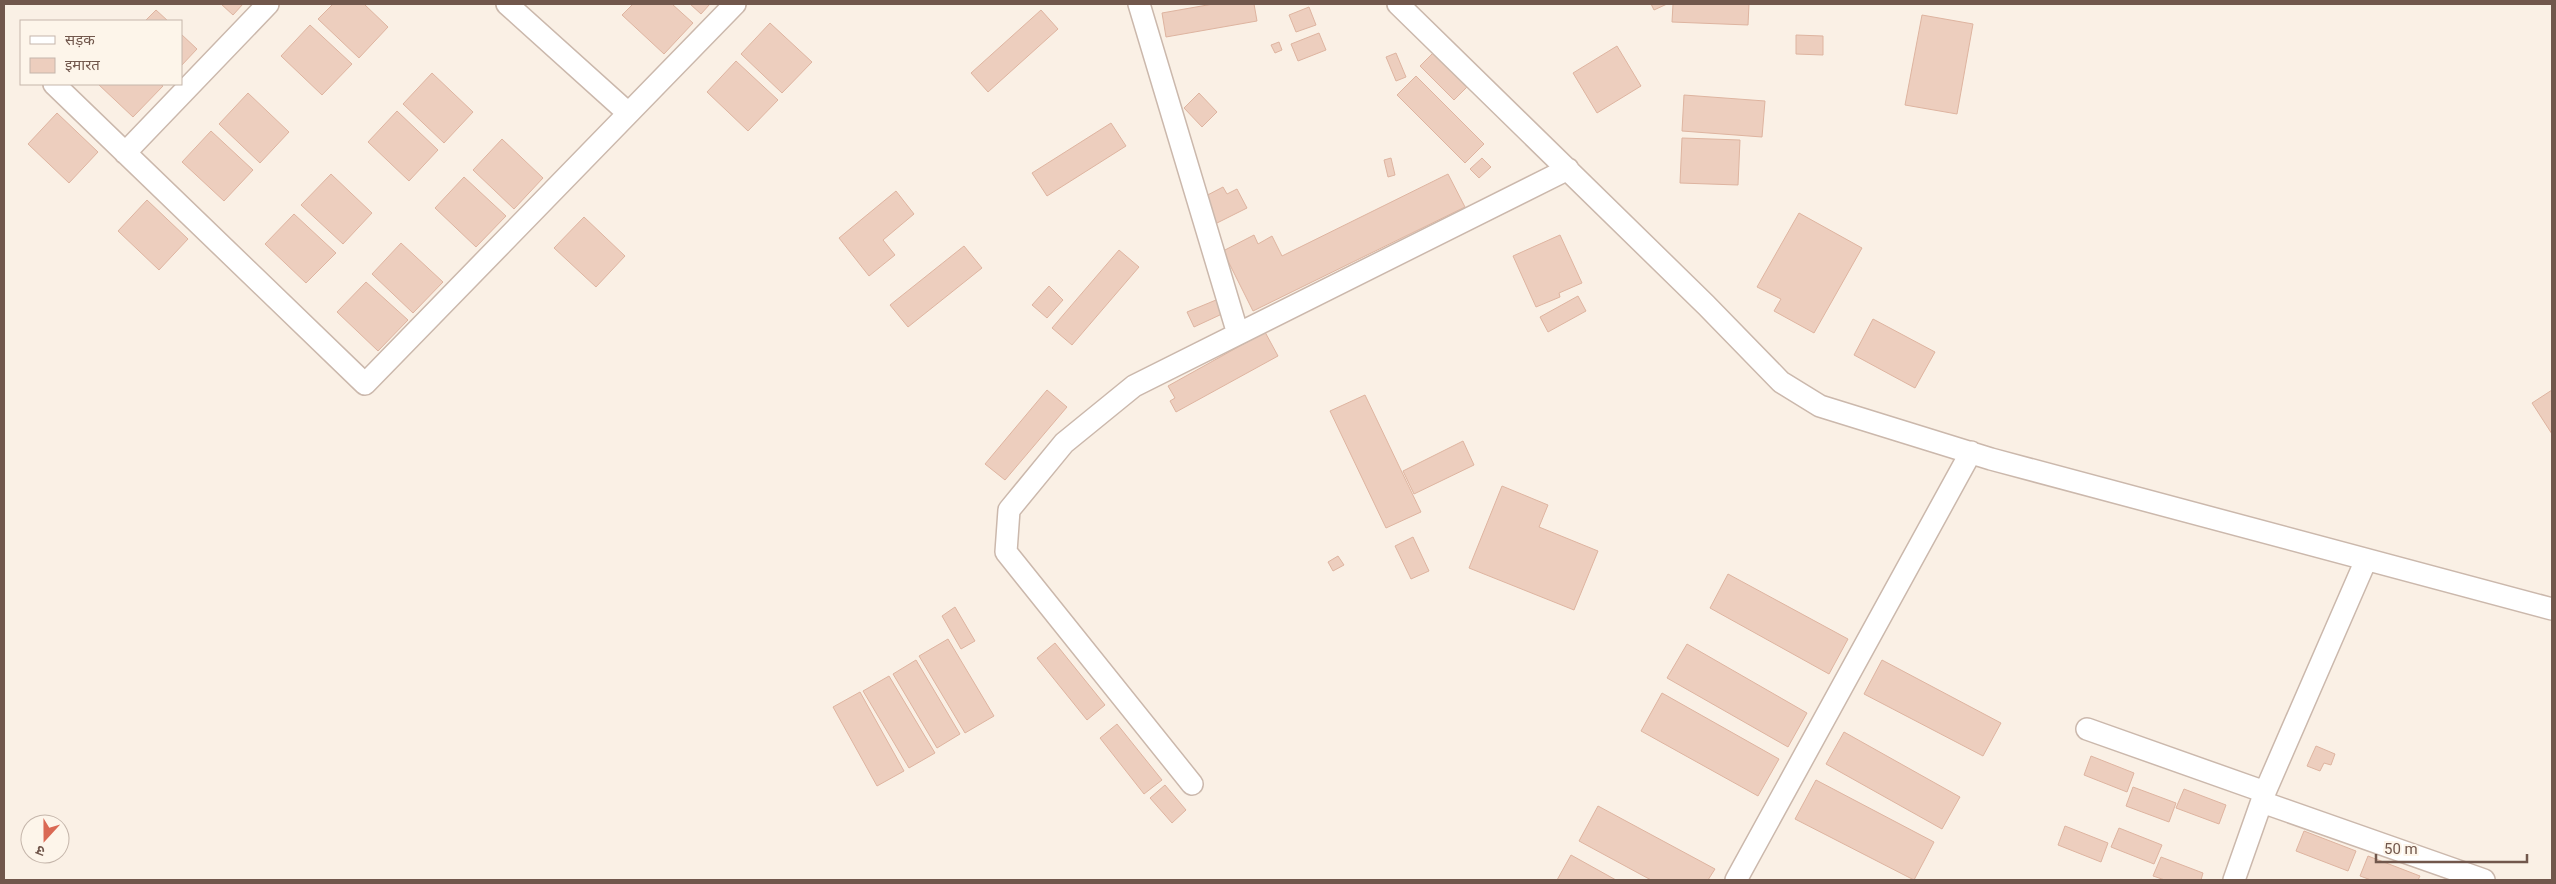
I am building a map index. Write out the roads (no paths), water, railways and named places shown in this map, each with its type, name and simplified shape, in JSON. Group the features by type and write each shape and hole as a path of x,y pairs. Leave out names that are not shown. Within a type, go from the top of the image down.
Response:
{"street":[{"path":"125,153 268,4"},
{"path":"507,4 628,113"},
{"path":"55,85 365,384 735,4"},
{"path":"1139,4 1238,334"},
{"path":"1398,4 1568,169 1781,382 1820,406 1971,452 2552,609"},
{"path":"1192,784 1006,552 1009,510 1064,443 1134,386 1568,169"},
{"path":"1736,880 1971,452"},
{"path":"2234,880 2264,797 2366,560"},
{"path":"2087,729 2484,880"}]}
